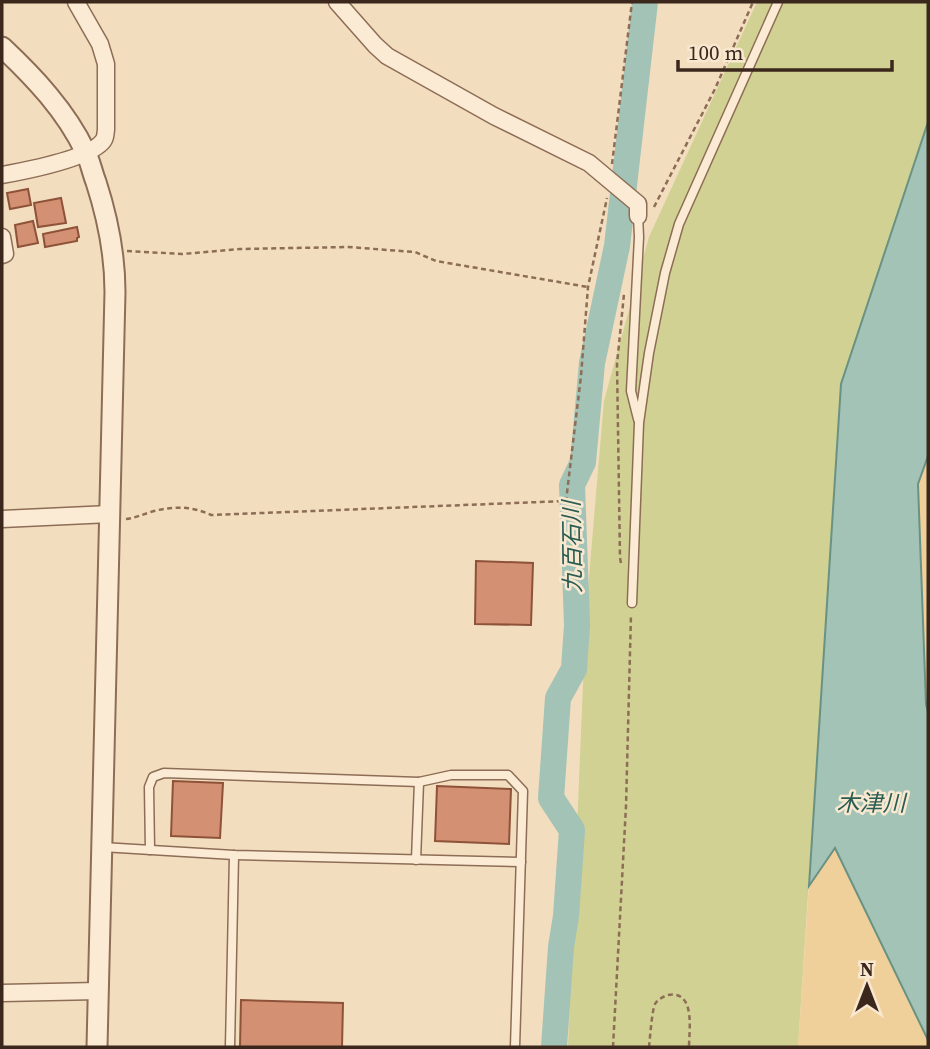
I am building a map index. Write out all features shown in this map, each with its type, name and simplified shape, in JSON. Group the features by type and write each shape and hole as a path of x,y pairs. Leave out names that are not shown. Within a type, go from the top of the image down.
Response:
{"street":[{"path":"2,175 86,152 102,142 106,134 106,64 100,44 76,2"},
{"path":"337,2 387,55 494,116 589,163 610,180 638,210"},
{"path":"2,47 54,101 86,152 108,223 113,251 115,292 97,1047"},
{"path":"2,237 5,254 2,255"},
{"path":"2,519 110,514"},
{"path":"2,993 98,991"}],"lane":[{"path":"632,603 639,423 649,352 665,273 679,224 778,2"},
{"path":"638,210 631,391 639,423"},
{"path":"150,850 149,787 153,777 164,773 419,782 451,775 508,775 523,791 515,1047"},
{"path":"416,860 419,782"},
{"path":"102,847 234,855 521,862"},
{"path":"230,1047 234,855"}],"path":[{"path":"110,514 117,520 175,508 196,508 211,515 566,502 588,287 610,180 632,2"},
{"path":"113,251 182,254 240,249 348,247 415,252 436,261 588,287"},
{"path":"649,1047 655,1004 662,997 670,995 677,995 690,1010 689,1047"}],"green space":[{"path":"757,2 928,2 928,122 841,384 798,1047 568,1047 586,612 604,401 649,237"}],"sand":[{"path":"928,456 928,712 918,484"},
{"path":"835,847 928,1040 928,1047 798,1047 809,886"}],"water":[{"name":"木津川","path":"928,122 928,456 918,484 928,712 928,1040 835,848 809,886 841,384"}],"building":[{"path":"28,189 31,205 10,209 7,193"},
{"path":"61,198 66,223 38,227 34,203"},
{"path":"33,221 38,243 18,247 15,225"},
{"path":"77,227 77,241 45,247 43,234"},
{"path":"476,561 533,563 531,625 475,624"},
{"path":"173,781 223,783 220,838 171,836"},
{"path":"437,786 511,789 509,844 435,841"},
{"path":"241,1000 343,1003 342,1047 240,1047"}],"waterway":[{"name":"九百石川","path":"554,1047 572,830 551,798 558,698 574,669 577,625 572,485 583,462 592,363 617,246 645,2"}]}
